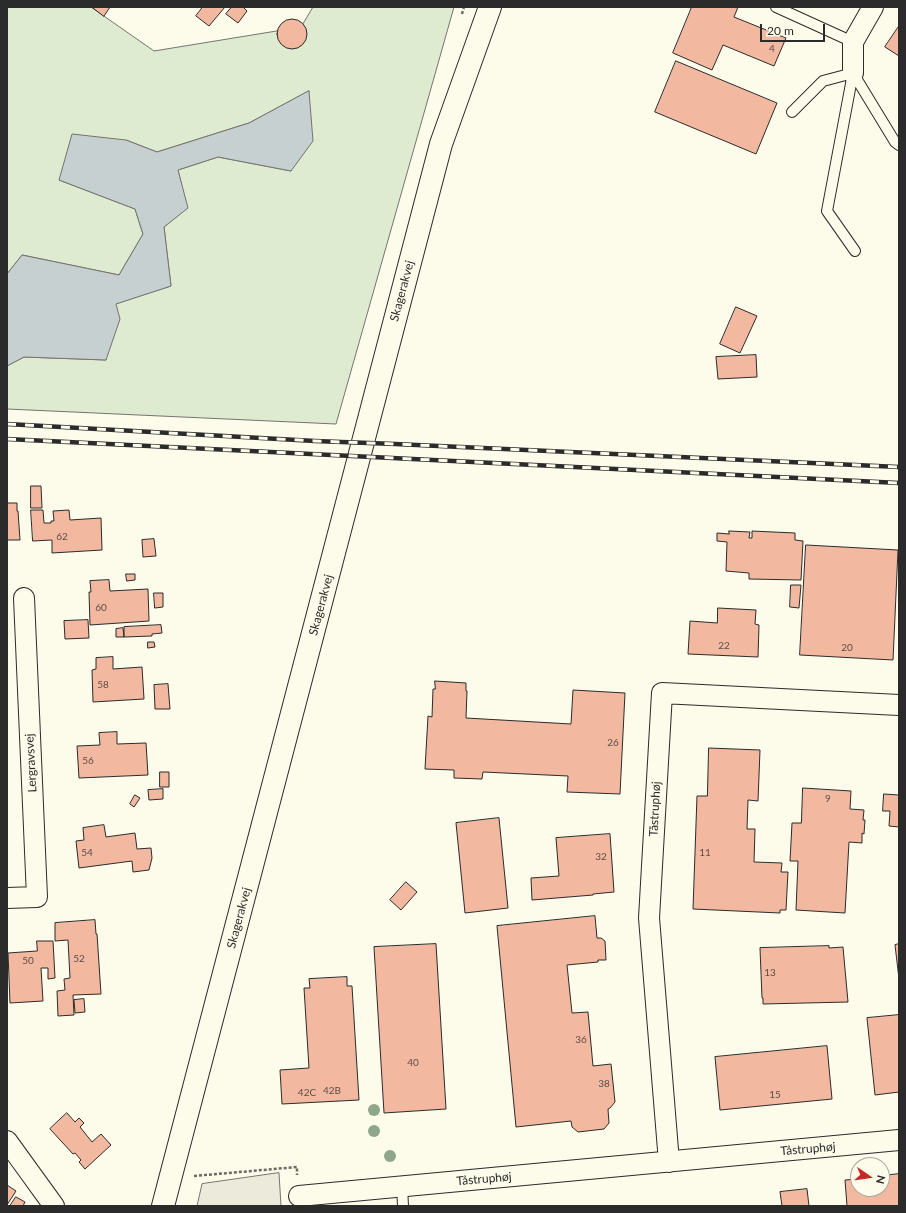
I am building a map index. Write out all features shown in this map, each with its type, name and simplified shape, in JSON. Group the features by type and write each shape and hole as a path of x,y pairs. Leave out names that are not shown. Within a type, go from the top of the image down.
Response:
{"street":[{"name":"Skagerakvej","path":"163,1206 441,144 490,7"},
{"path":"853,73 853,42 873,7"},
{"name":"Lergravsvej","path":"7,898 37,897 24,598"},
{"name":"Tåstruphøj","path":"669,1162 649,918 662,693 899,705"},
{"name":"Tåstruphøj","path":"299,1196 899,1140"},
{"path":"7,1141 54,1206"}],"lane":[{"path":"776,7 853,42"},
{"path":"792,112 823,81 853,73"},
{"path":"853,73 895,142 899,145"},
{"path":"853,73 827,211 855,251"},
{"path":"402,1186 403,1206"}],"path":[{"path":"171,1178 297,1167 299,1196"}],"green space":[{"path":"7,7 91,7 154,51 301,27 313,7 454,7 336,424 7,409 7,366 24,357 106,360 115,304 171,286 164,227 187,208 178,170 218,157 291,171 309,91 249,123 157,152 126,140 59,180 135,209 143,234 119,275 22,255 7,274"}],"shaded area":[{"path":"309,91 313,141 291,171 218,157 178,170 188,208 164,227 171,286 116,304 120,319 106,360 24,357 7,366 7,274 22,255 119,275 143,234 135,209 59,180 72,134 126,140 157,152 249,123"},
{"path":"279,1173 281,1206 197,1206 202,1184"}],"building":[{"path":"92,7 110,7 104,16"},
{"path":"203,7 225,7 209,26 196,16"},
{"path":"232,7 243,7 247,11 238,23 226,14"},
{"path":"692,7 738,7 734,17 786,38 774,66 723,45 712,70 673,53"},
{"path":"292,19 303,23 307,34 303,45 292,49 281,45 277,34 281,23"},
{"path":"899,26 899,56 885,47"},
{"path":"676,61 777,103 756,154 655,112"},
{"path":"736,307 757,316 740,353 720,344"},
{"path":"756,355 757,377 718,379 716,357"},
{"path":"31,486 41,486 42,508 31,508"},
{"path":"7,503 17,503 20,540 7,540"},
{"path":"31,510 43,510 44,523 51,523 51,521 54,521 53,511 69,510 70,520 101,518 102,550 52,553 52,540 33,541"},
{"path":"729,531 750,532 749,538 752,538 752,531 795,533 795,540 803,541 801,580 749,579 749,573 726,571 727,542 717,541 717,533 729,534"},
{"path":"154,539 156,556 143,557 142,540"},
{"path":"806,545 898,550 893,660 800,655"},
{"path":"126,574 135,574 135,580 127,581"},
{"path":"109,580 110,591 148,589 149,621 90,625 90,581"},
{"path":"791,585 801,585 799,608 790,607"},
{"path":"154,593 163,593 163,607 155,608"},
{"path":"718,608 756,610 755,624 759,625 758,657 688,654 690,621 717,623"},
{"path":"88,620 89,638 65,639 64,621"},
{"path":"161,625 162,633 152,634 152,636 124,637 124,627"},
{"path":"123,628 124,637 116,637 116,629"},
{"path":"148,642 154,642 155,647 148,648"},
{"path":"113,657 113,669 142,667 144,699 93,702 92,670 96,669 96,658"},
{"path":"435,681 466,683 466,718 571,724 573,690 625,693 620,794 567,792 568,776 483,772 482,779 454,778 454,770 425,769 428,716 432,717 433,689 435,689"},
{"path":"168,684 170,709 155,709 154,685"},
{"path":"117,732 117,744 146,743 148,775 79,778 77,746 100,745 99,733"},
{"path":"709,748 760,750 758,801 748,800 747,829 755,829 754,862 782,863 781,872 788,872 786,910 780,910 780,913 693,909 697,796 707,796"},
{"path":"160,772 169,772 169,787 160,787"},
{"path":"803,788 851,791 850,809 864,810 863,820 865,820 864,834 862,833 862,843 849,842 845,913 796,910 798,861 790,861 792,823 801,823"},
{"path":"163,789 163,799 149,800 148,790"},
{"path":"884,794 899,795 899,827 889,826 890,811 883,811"},
{"path":"135,795 140,798 134,807 130,804"},
{"path":"499,818 508,908 465,913 456,823"},
{"path":"104,825 106,837 135,833 137,849 151,848 152,858 149,870 133,872 132,861 79,868 76,841 84,840 83,828"},
{"path":"610,834 614,892 532,900 531,878 559,876 556,838"},
{"path":"406,882 417,892 401,910 390,900"},
{"path":"595,916 597,938 601,938 605,941 606,960 567,965 572,1013 588,1012 593,1066 611,1064 615,1102 608,1109 609,1123 604,1129 578,1132 572,1127 571,1121 516,1127 497,926"},
{"path":"95,920 101,994 73,995 74,1015 58,1016 57,991 65,990 64,979 70,978 68,940 55,941 55,923"},
{"path":"37,941 53,941 55,978 48,979 48,968 41,968 43,1001 10,1003 8,953 37,951"},
{"path":"436,944 446,1109 384,1113 374,947"},
{"path":"899,944 899,979 895,945"},
{"path":"829,946 829,948 843,947 848,1002 763,1004 760,948"},
{"path":"347,977 347,986 352,986 359,1100 282,1104 280,1070 309,1068 304,988 310,988 309,979"},
{"path":"84,999 85,1012 75,1013 74,1000"},
{"path":"899,1015 899,1092 875,1095 867,1018"},
{"path":"827,1046 832,1099 720,1110 715,1057"},
{"path":"67,1113 75,1122 79,1118 84,1123 80,1127 92,1142 101,1134 111,1145 85,1169 79,1162 81,1160 75,1153 73,1154 50,1129"},
{"path":"899,1174 899,1206 847,1206 845,1180 850,1180 850,1197 890,1197 890,1175"},
{"path":"7,1185 16,1191 7,1205"},
{"path":"807,1189 809,1206 782,1206 780,1192"},
{"path":"16,1197 25,1202 23,1206 10,1206"}],"railway":[{"path":"7,424 315,441 899,467"},
{"path":"7,439 899,483"}]}
